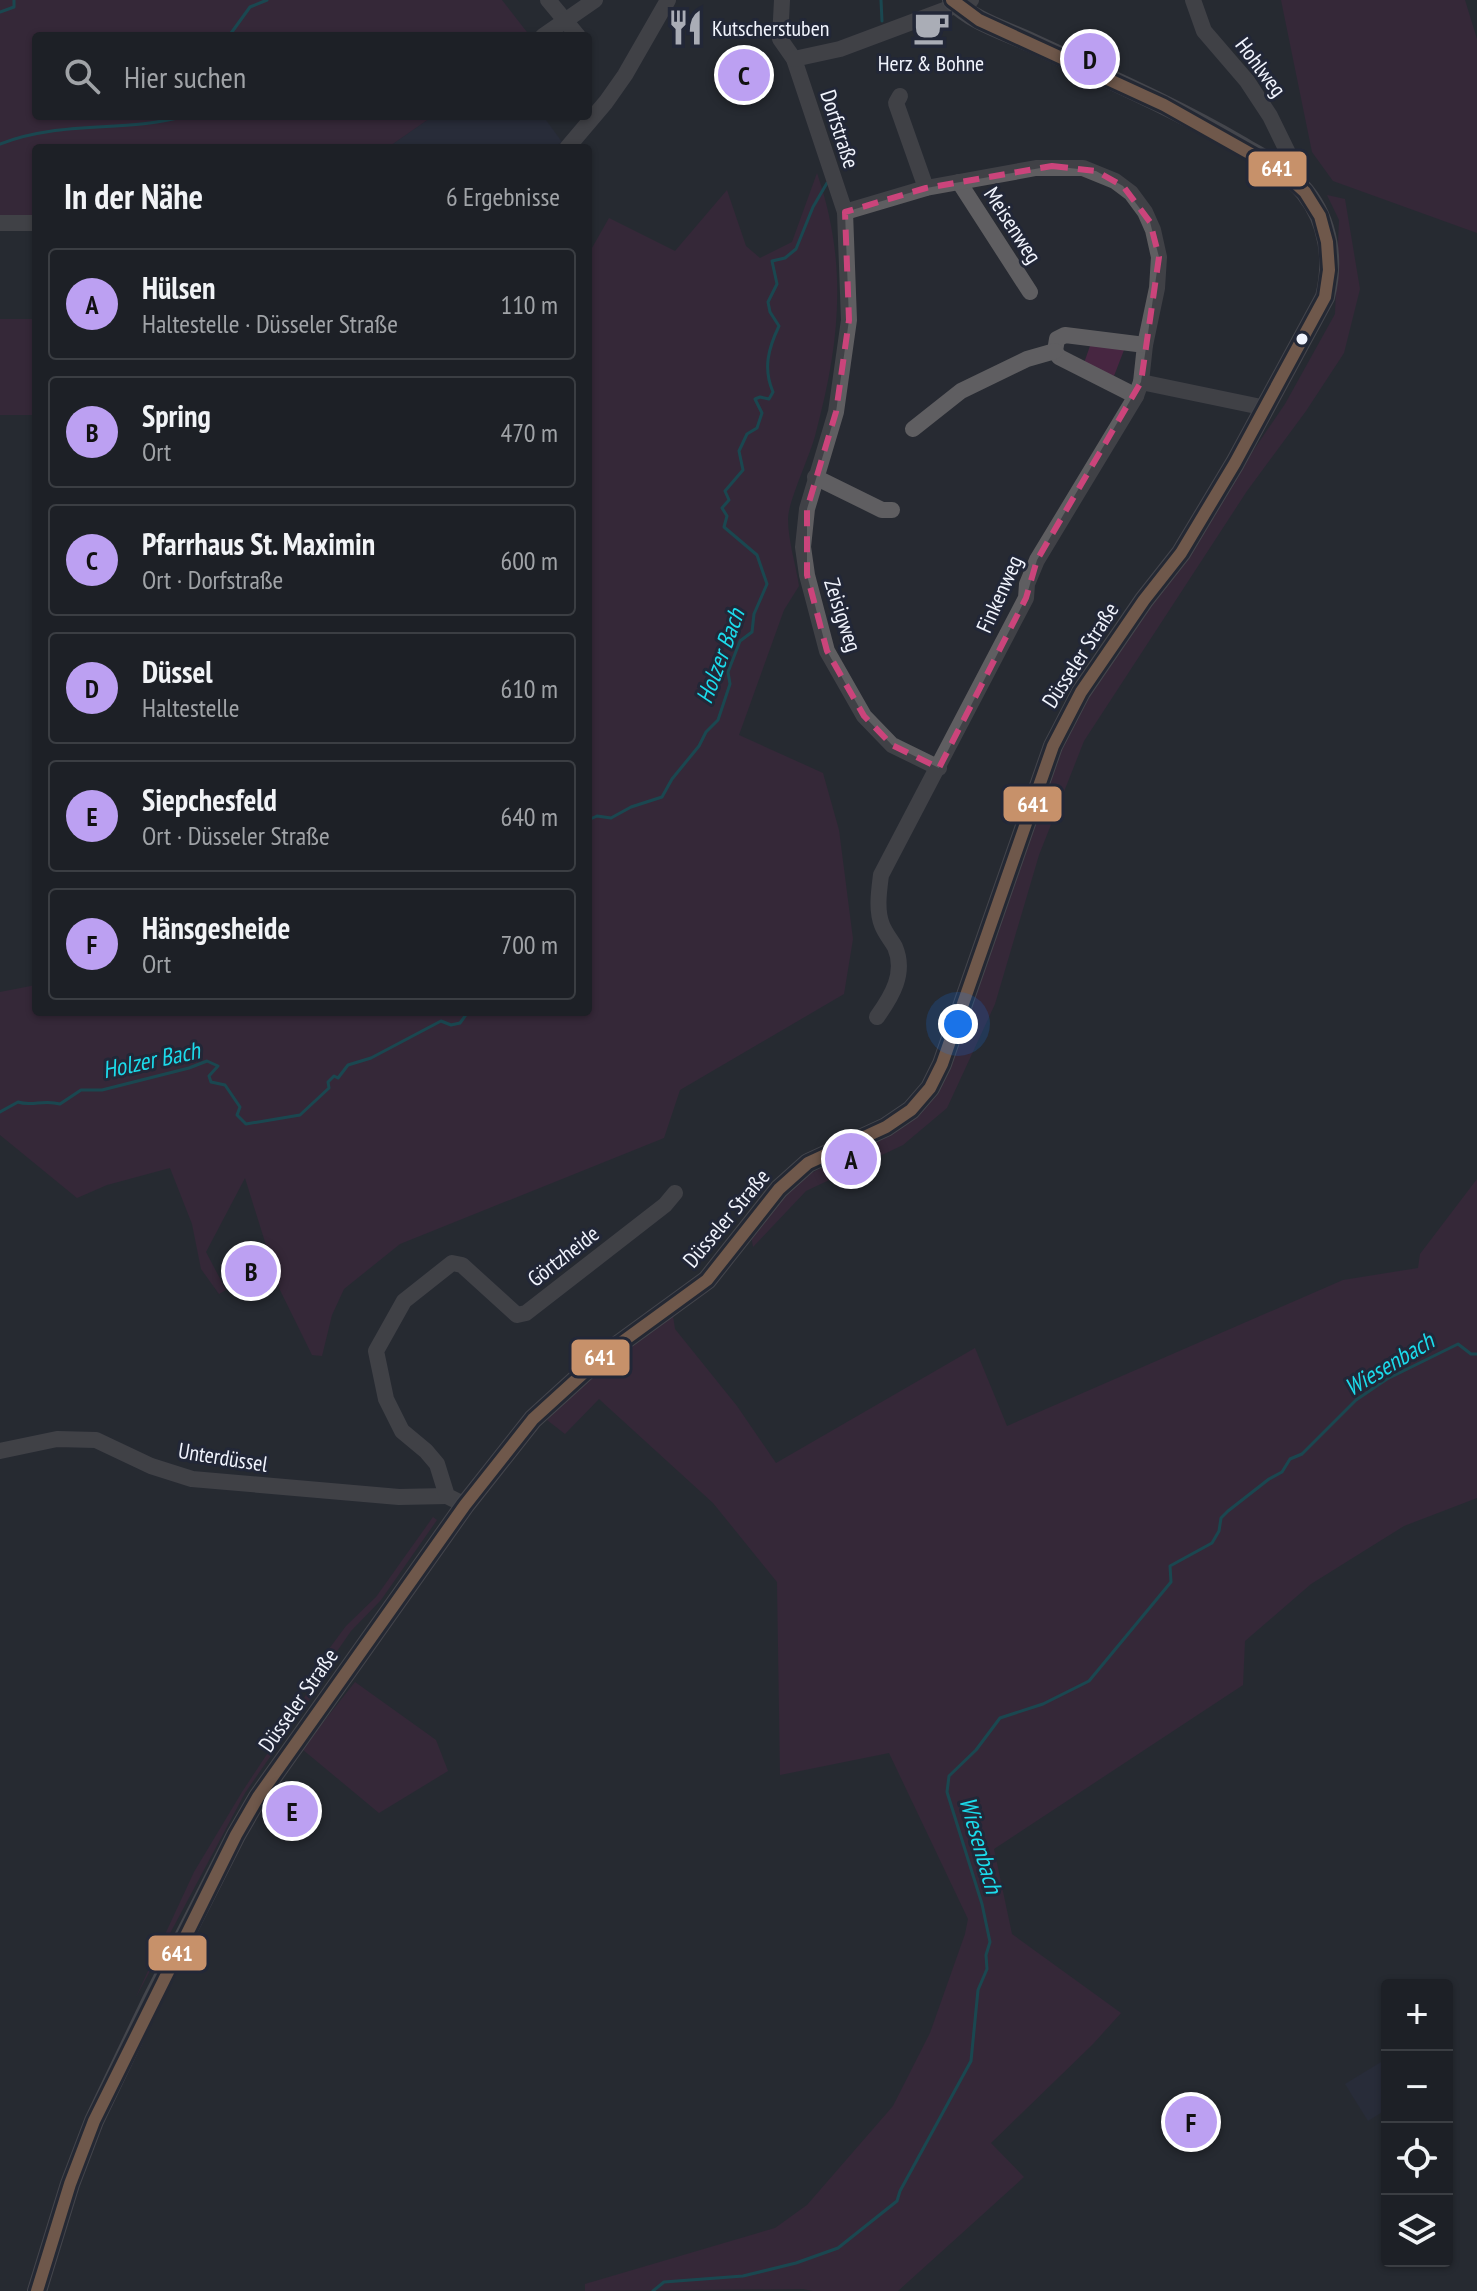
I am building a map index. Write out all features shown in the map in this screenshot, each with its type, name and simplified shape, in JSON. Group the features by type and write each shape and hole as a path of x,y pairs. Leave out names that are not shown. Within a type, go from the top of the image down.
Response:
{"main road":[{"name":"Düsseler Straße","path":"37,2291 70,2184 94,2121 236,1835 258,1797 456,1500 561,1391 600,1358 707,1280 779,1189 808,1163 898,1120 930,1088 942,1064 1053,746 1066,718 1135,613 1181,553 1321,308 1328,286 1330,257 1327,240 1307,195 1294,179 1209,128 960,2"}],"street":[{"path":"548,0 575,32"},
{"path":"549,32 595,0"},
{"name":"Dorfstraße","path":"782,0 780,39 794,59 845,212"},
{"name":"Hohlweg","path":"1193,0 1204,31 1255,93 1292,161"},
{"path":"592,119 625,75 666,1"},
{"path":"794,59 840,49 960,2"},
{"path":"900,96 896,103 926,188"},
{"path":"570,144 591,120"},
{"name":"Finkenweg","path":"845,212 926,188 1023,170 1068,166 1096,171 1123,186 1145,212 1158,248 1159,278 1138,389 1037,560 1027,584 1026,598 881,875 878,896 881,924 896,949 899,973 892,996 877,1017"},
{"name":"Meisenweg","path":"959,182 1030,292"},
{"name":"Zeisigweg","path":"845,212 849,320 836,412 807,509 803,547 807,575 827,651 864,716 892,745 939,768"},
{"path":"0,223 32,223"},
{"path":"1145,345 1065,335 1057,339 1055,351 1059,357 1138,389 1266,408"},
{"path":"913,429 961,391 1027,359 1055,351"},
{"path":"815,477 882,510 892,510"},
{"name":"Görtzheide","path":"456,1500 437,1464 402,1431 386,1399 376,1351 404,1301 452,1263 462,1265 517,1315 526,1313 665,1205 675,1193"},
{"name":"Unterdüssel","path":"0,1451 57,1439 96,1440 151,1466 192,1479 242,1486 456,1500"}],"highlighted area":[{"path":"1052,166 1096,171 1123,186 1150,222 1159,257 1141,382 1037,560 1026,598 939,768 892,745 864,716 827,651 807,575 807,509 836,412 849,320 845,212 926,188"}],"shaded area":[{"path":"0,0 502,0 527,32 32,32 32,120 427,120 393,144 32,144 32,219 0,219"},
{"path":"1281,0 1465,0 1477,39 1477,233 1333,181 1312,152"},
{"path":"427,120 546,120 562,142 559,144 393,144"},
{"path":"817,173 827,206 837,271 831,366 813,441 789,511 789,536 799,586 784,610 739,735 823,773 839,830 853,939 844,994 680,1090 664,1138 400,1244 344,1289 332,1315 322,1356 312,1355 280,1290 245,1178 206,1252 226,1290 219,1294 201,1269 192,1224 170,1168 107,1185 77,1198 0,1135 0,992 32,986 32,1016 592,1016 592,248 609,218 675,251 727,190 746,246 760,258 792,242"},
{"path":"1327,195 1345,199 1360,289 1344,353 1247,491 1084,741 1039,855 995,1004 947,1108 903,1145 806,1191 753,1247 751,1234 797,1181 910,1119 1068,732 1104,670 1285,404 1335,314 1339,220"},
{"path":"0,319 32,319 32,415 0,415"},
{"path":"1091,343 1124,350 1114,376 1084,363"},
{"path":"1477,1179 1477,1498 1404,1526 1311,1584 1245,1641 1243,1685 994,1849 1012,1934 1121,2013 991,2143 1024,2177 898,2291 585,2291 585,2284 775,2228 807,2205 893,2106 930,2033 968,1919 889,1753 780,1775 777,1582 713,1503 599,1399 565,1434 547,1420 593,1373 673,1316 675,1329 737,1406 776,1463 975,1348 1007,1426 1343,1280 1418,1268 1420,1254"},
{"path":"433,1517 437,1520 381,1600 351,1631 333,1657 320,1685 245,1793 136,1997 194,1872 314,1683 326,1653 346,1626 376,1597"},
{"path":"355,1682 436,1740 448,1771 379,1813 302,1749"},
{"path":"1381,2062 1381,2113 1368,2121 1345,2084"}],"waterway":[{"path":"0,12 14,7 14,0"},
{"path":"232,32 250,7 267,0"},
{"name":"Holzer Bach","path":"881,0 882,21"},
{"path":"0,144 46,132 167,120"},
{"name":"Holzer Bach","path":"592,818 611,818 631,807 662,797 706,732 718,720 730,684 728,672 740,641 752,632 754,614 767,584 757,555 724,527 727,516 722,508 729,500 725,491 743,470 739,451 747,434 757,428 762,413 755,399 769,399 773,392 768,359 779,326 768,302 777,284 772,261 785,258 796,249 813,207 827,183"},
{"name":"Holzer Bach","path":"0,1112 18,1102 60,1104 81,1090 102,1090 207,1061 218,1066 209,1076 211,1082 225,1085 240,1107 237,1115 246,1124 300,1115 329,1088 328,1082 334,1076 338,1078 348,1065 371,1058 441,1021 451,1025 460,1023 465,1016"},
{"name":"Wiesenbach","path":"653,2291 664,2282 743,2276 796,2263 838,2248 897,2201 971,2061 978,1990 987,1969 986,1955 990,1942 982,1904 947,1792 949,1776 976,1750 1000,1718 1043,1704 1089,1681 1171,1582 1170,1566 1212,1543 1219,1531 1221,1518 1228,1511 1282,1472 1290,1459 1302,1454 1356,1400 1387,1379 1458,1344 1471,1354 1477,1354"}],"transit line":[{"name":"641","path":"37,2291 70,2184 94,2121 236,1835 258,1797 465,1505 533,1419 600,1358 707,1280 779,1189 808,1163 886,1127 911,1110 930,1088 942,1064 1053,746 1081,692 1144,600 1181,553 1235,463 1325,297 1329,270 1327,242 1320,216 1305,192 1283,172 1164,105 979,20 952,0"}],"place":[{"name":"Herz & Bohne","path":"931,27"},
{"name":"Kutscherstuben","path":"686,28"},
{"name":"Düssel","path":"1090,59"},
{"name":"Pfarrhaus St. Maximin","path":"744,75"},
{"name":"Hülsen","path":"851,1159"},
{"name":"Spring","path":"251,1271"},
{"name":"Siepchesfeld","path":"292,1811"},
{"name":"Hänsgesheide","path":"1191,2122"}]}
